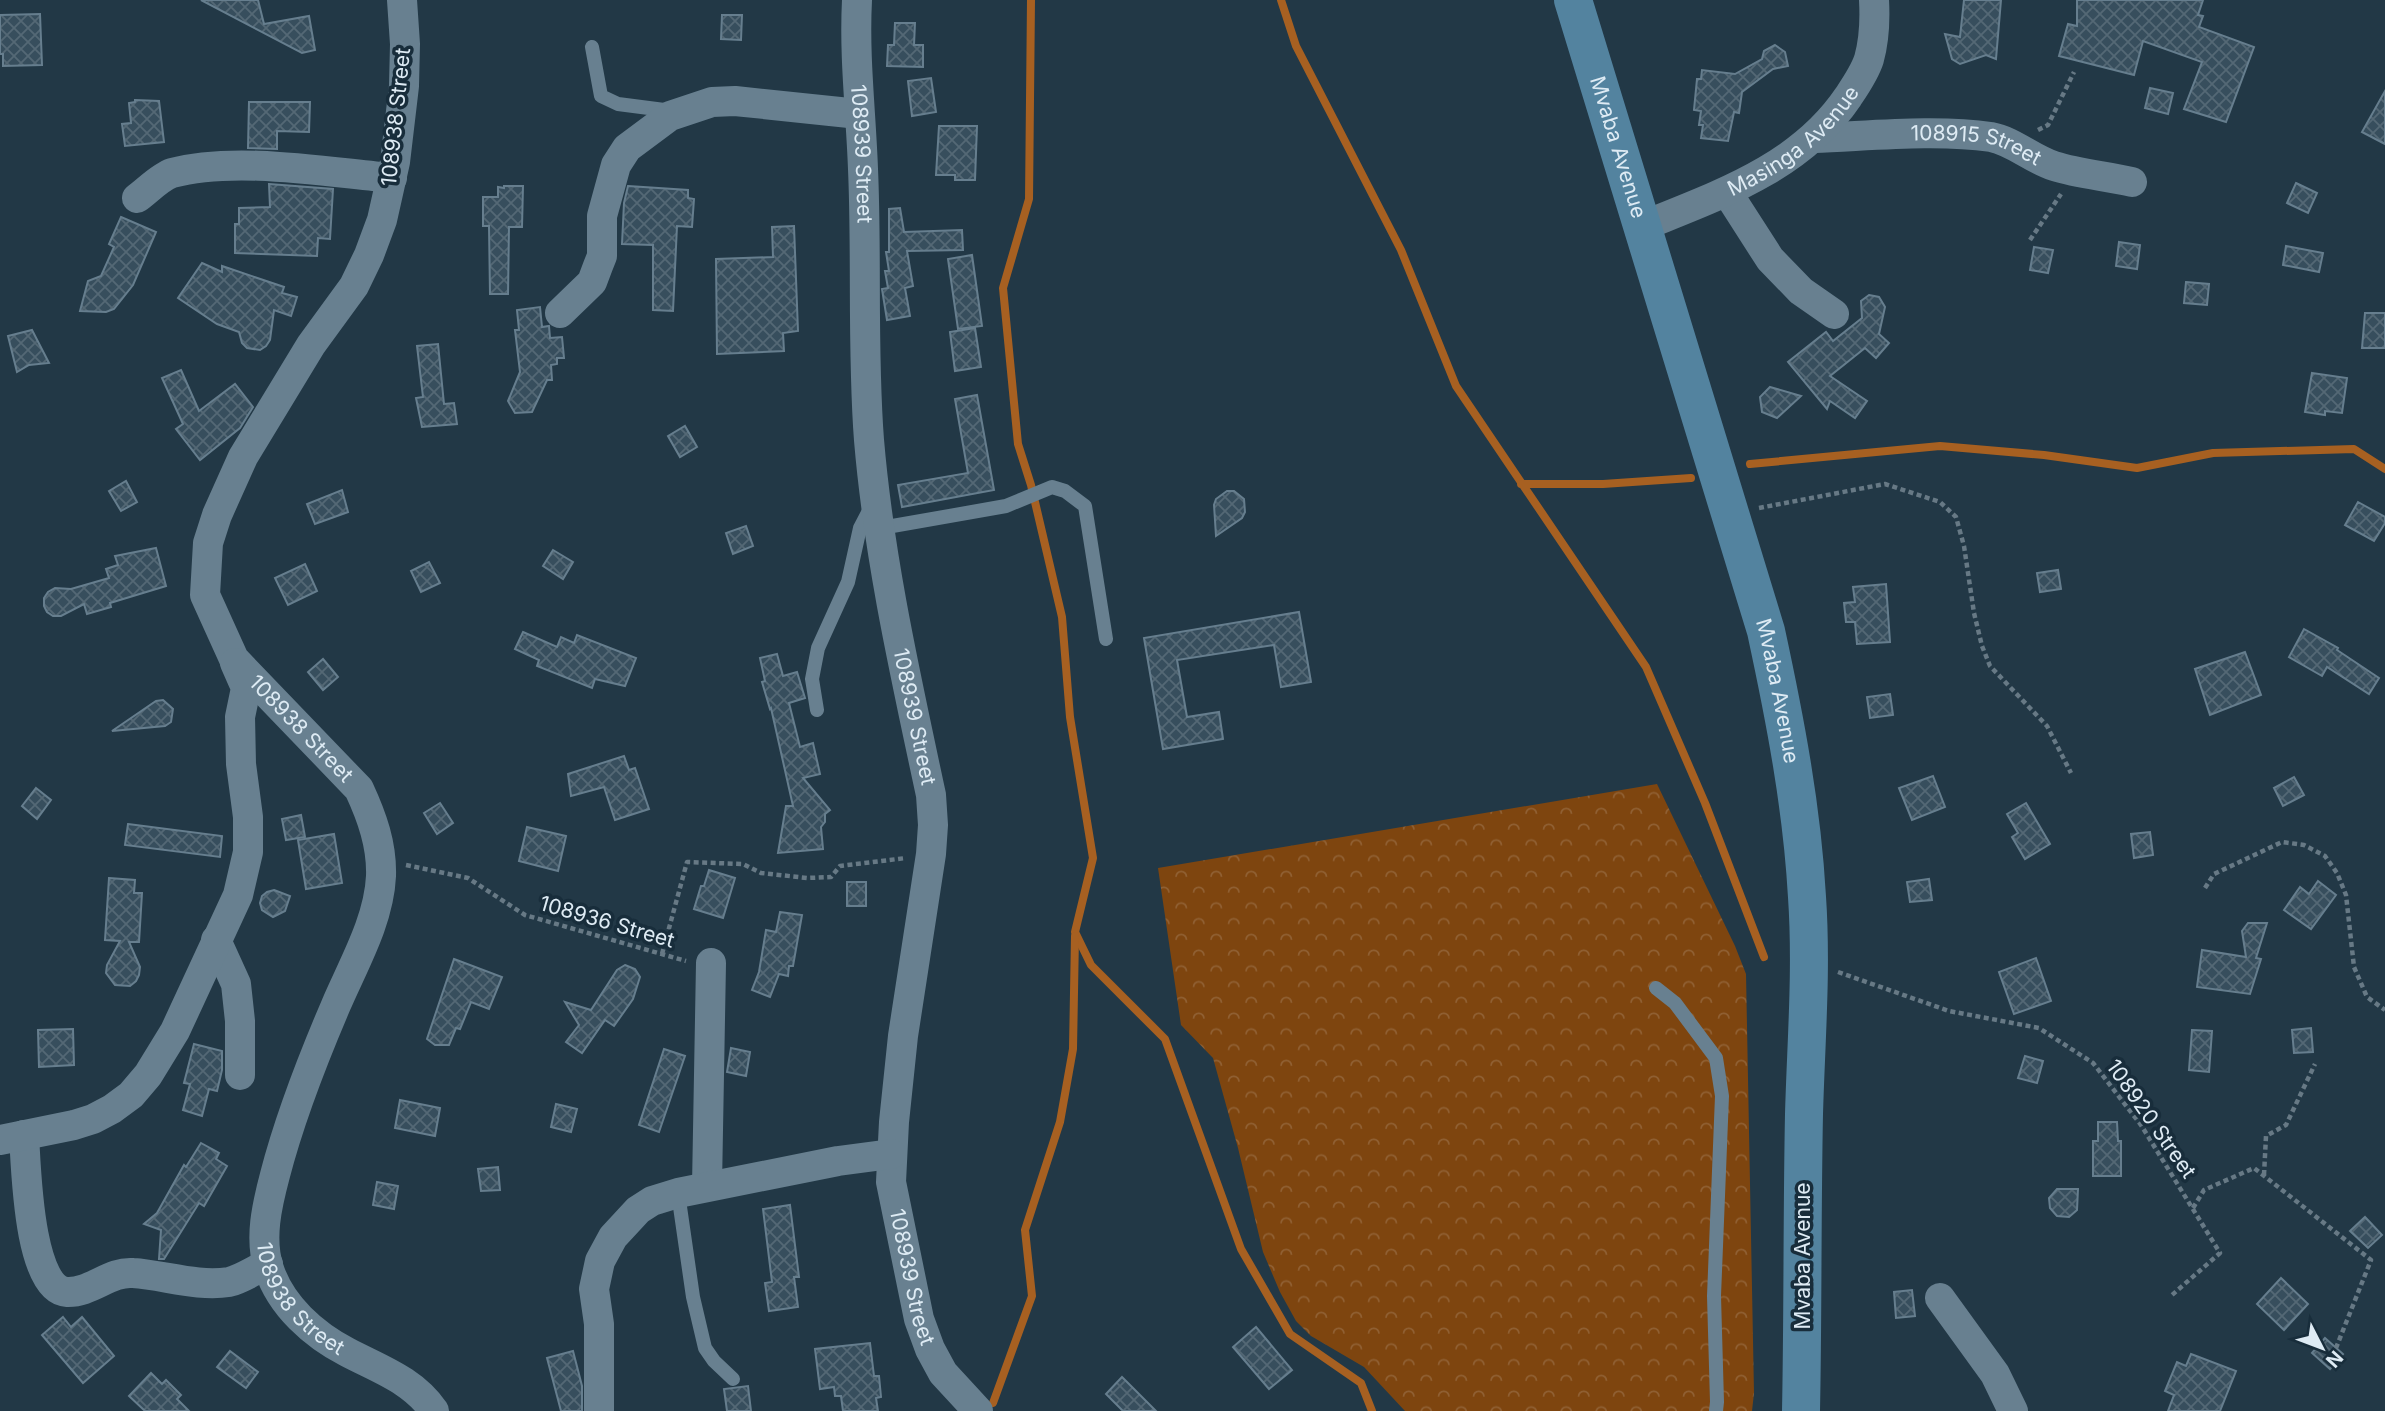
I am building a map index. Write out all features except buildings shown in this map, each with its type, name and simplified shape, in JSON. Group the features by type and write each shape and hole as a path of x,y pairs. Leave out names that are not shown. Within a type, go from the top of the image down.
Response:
{"street":[{"name":"108938 Street","path":"402,0 404,86 392,178 382,220 354,286 311,345 243,457 208,542 205,596 234,659 359,789 371,817 381,860 378,901 304,1082 281,1153 267,1206 265,1238 268,1264 278,1289 306,1324 345,1351 405,1381 434,1411"},
{"name":"108939 Street","path":"857,0 863,168 866,393 876,498 907,680 931,794 933,825 931,854 903,1036 891,1154 891,1182 919,1319 930,1349 943,1373 978,1411"},
{"name":"Mvaba Avenue","path":"1573,0 1766,631 1785,719 1799,804 1810,962 1803,1171 1801,1411"},
{"name":"Masinga Avenue","path":"1643,226 1727,192 1765,173 1814,138 1842,106 1869,60 1874,0"},
{"path":"560,313 592,282 602,256 602,216 616,165 627,148 670,116 712,102 735,101 859,114"},
{"name":"108915 Street","path":"1814,138 1951,135 1992,138 2009,143 2029,156 2055,166 2132,182"},
{"path":"137,198 169,174 209,167 261,167 392,178"},
{"path":"1727,192 1770,259 1801,291 1834,314"},
{"path":"234,659 246,688 240,717 248,852 238,895 175,1031 148,1075 131,1096 113,1109 93,1119 12,1137 43,1267 51,1285 64,1292 84,1290 129,1273 192,1281 230,1282 268,1264"},
{"path":"216,940 236,984 240,1021 240,1075"},
{"path":"707,1186 711,963"},
{"path":"599,1411 599,1324 594,1289 600,1261 613,1237 638,1210 653,1201 707,1186 838,1161 891,1154"},
{"path":"1940,1298 1995,1374 2013,1411"}],"lane":[{"path":"592,47 601,96 618,104 680,112"},
{"path":"881,528 1006,506 1052,486 1065,491 1085,506 1106,639"},
{"path":"817,710 813,679 818,648 848,582 860,528 876,498"},
{"path":"1656,988 1675,1003 1716,1058 1722,1096 1714,1296 1716,1411"},
{"path":"678,1193 693,1297 705,1348 714,1362 733,1379"}],"path":[{"path":"1992,138 2029,134 2048,125 2074,72"},
{"path":"2030,240 2077,170"},
{"path":"1731,514 1885,484 1940,502 1956,517 1964,546 1974,613 1990,666 2047,726 2071,773"},
{"path":"2205,888 2214,874 2282,842 2304,845 2325,856 2337,873 2346,895 2354,967 2367,997 2385,1010"},
{"path":"662,954 687,862 743,864 761,873 807,878 831,877 840,866 931,854"},
{"name":"108936 Street","path":"381,860 468,878 525,915 694,963 711,963"},
{"name":"108920 Street","path":"1810,962 1950,1011 2039,1028 2093,1063 2141,1125 2220,1252 2172,1295"},
{"path":"2264,1176 2266,1136 2286,1125 2315,1064"},
{"path":"2193,1208 2204,1190 2254,1168 2371,1260 2336,1348"}],"green space":[{"path":"1657,784 1746,974 1754,1393 1752,1411 1405,1411 1364,1367 1311,1336 1296,1321 1280,1292 1263,1252 1213,1058 1181,1025 1158,868"}],"waterway":[{"path":"1031,0 1029,199 1003,288 1018,444 1031,485 1062,617 1070,717 1093,858 1075,932 1091,965 1165,1039 1241,1249 1290,1334 1361,1383 1372,1411"},
{"path":"1281,0 1296,46 1401,250 1456,386 1646,667 1705,803 1764,957"},
{"path":"1750,464 1940,446 2044,455 2137,468 2213,453 2354,449 2385,469"},
{"path":"1521,484 1603,484 1691,478"},
{"path":"993,1403 1032,1296 1025,1230 1060,1122 1073,1049 1075,936"}]}
